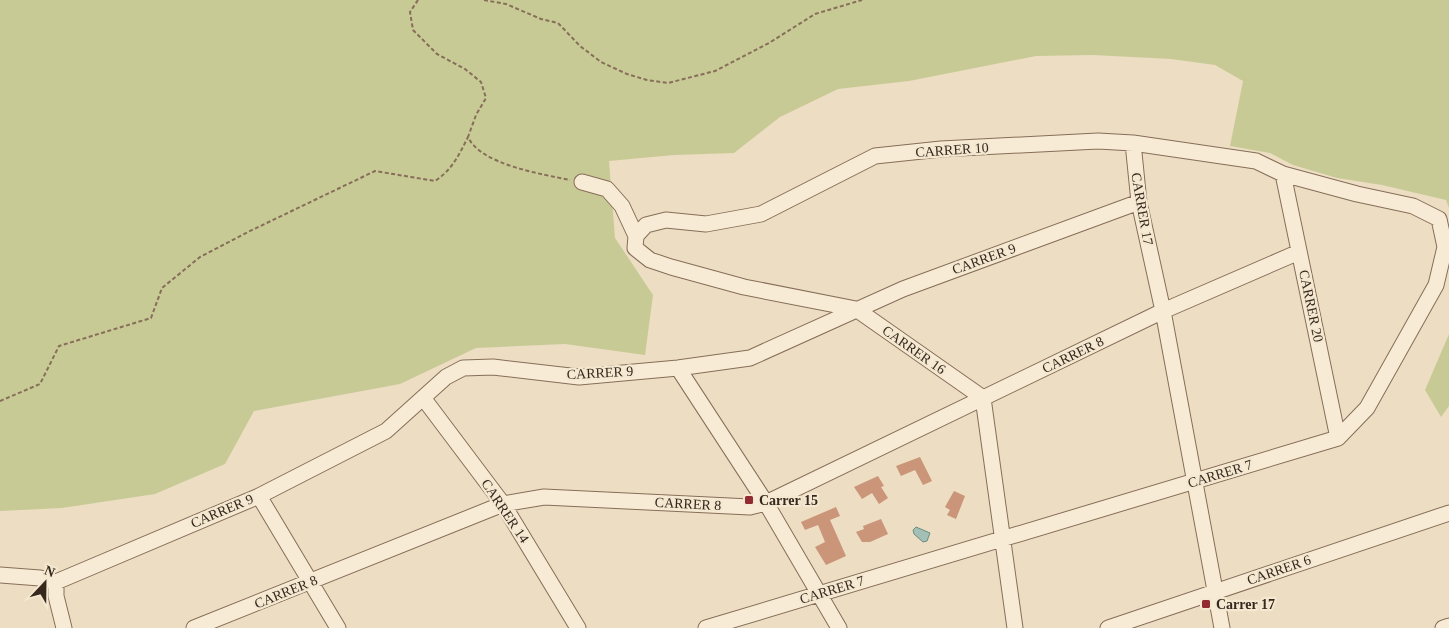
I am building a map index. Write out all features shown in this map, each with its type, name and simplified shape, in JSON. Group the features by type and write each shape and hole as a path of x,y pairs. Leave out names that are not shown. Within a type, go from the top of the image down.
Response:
{"street":[{"name":"CARRER 10","path":"636,236 646,225 666,220 706,224 761,214 876,156 941,149 1098,141 1133,143 1256,161 1283,174"},
{"name":"CARRER 17","path":"1133,143 1139,202 1163,311 1222,628"},
{"name":"CARRER 20","path":"1283,174 1338,438"},
{"name":"CARRER 7","path":"706,628 1338,438 1367,408 1408,338 1436,285 1445,247 1439,219 1413,206 1357,194 1283,174"},
{"path":"582,182 607,189 622,206 636,236"},
{"name":"CARRER 9","path":"56,582 259,496 386,431 424,399 446,377 463,368 494,367 579,377 678,368 750,358 903,289 1139,202"},
{"name":"CARRER 16","path":"636,236 635,248 650,260 744,287 856,310 983,398"},
{"name":"CARRER 8","path":"194,628 503,504 544,497 750,507 766,503 1163,311 1299,252"},
{"path":"678,368 766,503 839,628"},
{"path":"983,398 1001,539 1015,628"},
{"name":"CARRER 14","path":"424,399 503,504 578,628"},
{"path":"259,496 338,628"},
{"name":"CARRER 6","path":"1108,628 1449,513"},
{"path":"0,576 40,578 56,582 56,596 64,628"},
{"path":"1443,628 1449,626"}],"path":[{"path":"0,401 40,384 59,346 151,318 162,288 200,257 375,171 435,181 446,173 456,162 486,98 481,82 465,69 437,54 413,30 410,12 418,0"},
{"path":"484,0 506,4 540,19 558,23 580,46 602,62 647,80 668,83 716,71 769,43 815,14 862,0"},
{"path":"468,137 484,155 530,171 582,182"}],"green space":[{"path":"0,0 1449,0 1449,208 1446,200 1382,185 1337,178 1293,165 1270,153 1230,146 1243,81 1215,65 1171,59 1093,55 1036,56 909,81 838,89 780,117 734,153 674,155 609,161 615,238 653,295 645,355 565,344 476,348 400,384 254,411 225,464 155,494 62,508 0,511"},
{"path":"1449,334 1449,406 1441,417 1425,390"}],"shaded area":[{"path":"916,527 930,533 927,541 923,542 914,534 913,530"}],"building":[{"path":"920,457 932,481 923,485 915,470 901,476 896,466"},
{"path":"878,476 884,486 881,487 888,498 879,504 872,493 862,499 854,487"},
{"path":"954,491 965,496 956,519 947,515 950,510 945,507"},
{"path":"836,507 840,516 830,520 846,556 826,565 815,547 825,542 818,525 805,530 801,522"},
{"path":"881,519 888,534 870,542 862,542 856,532 864,529 863,526"}],"place":[{"name":"Carrer 15","path":"749,500"},
{"name":"Carrer 17","path":"1206,604"}]}
